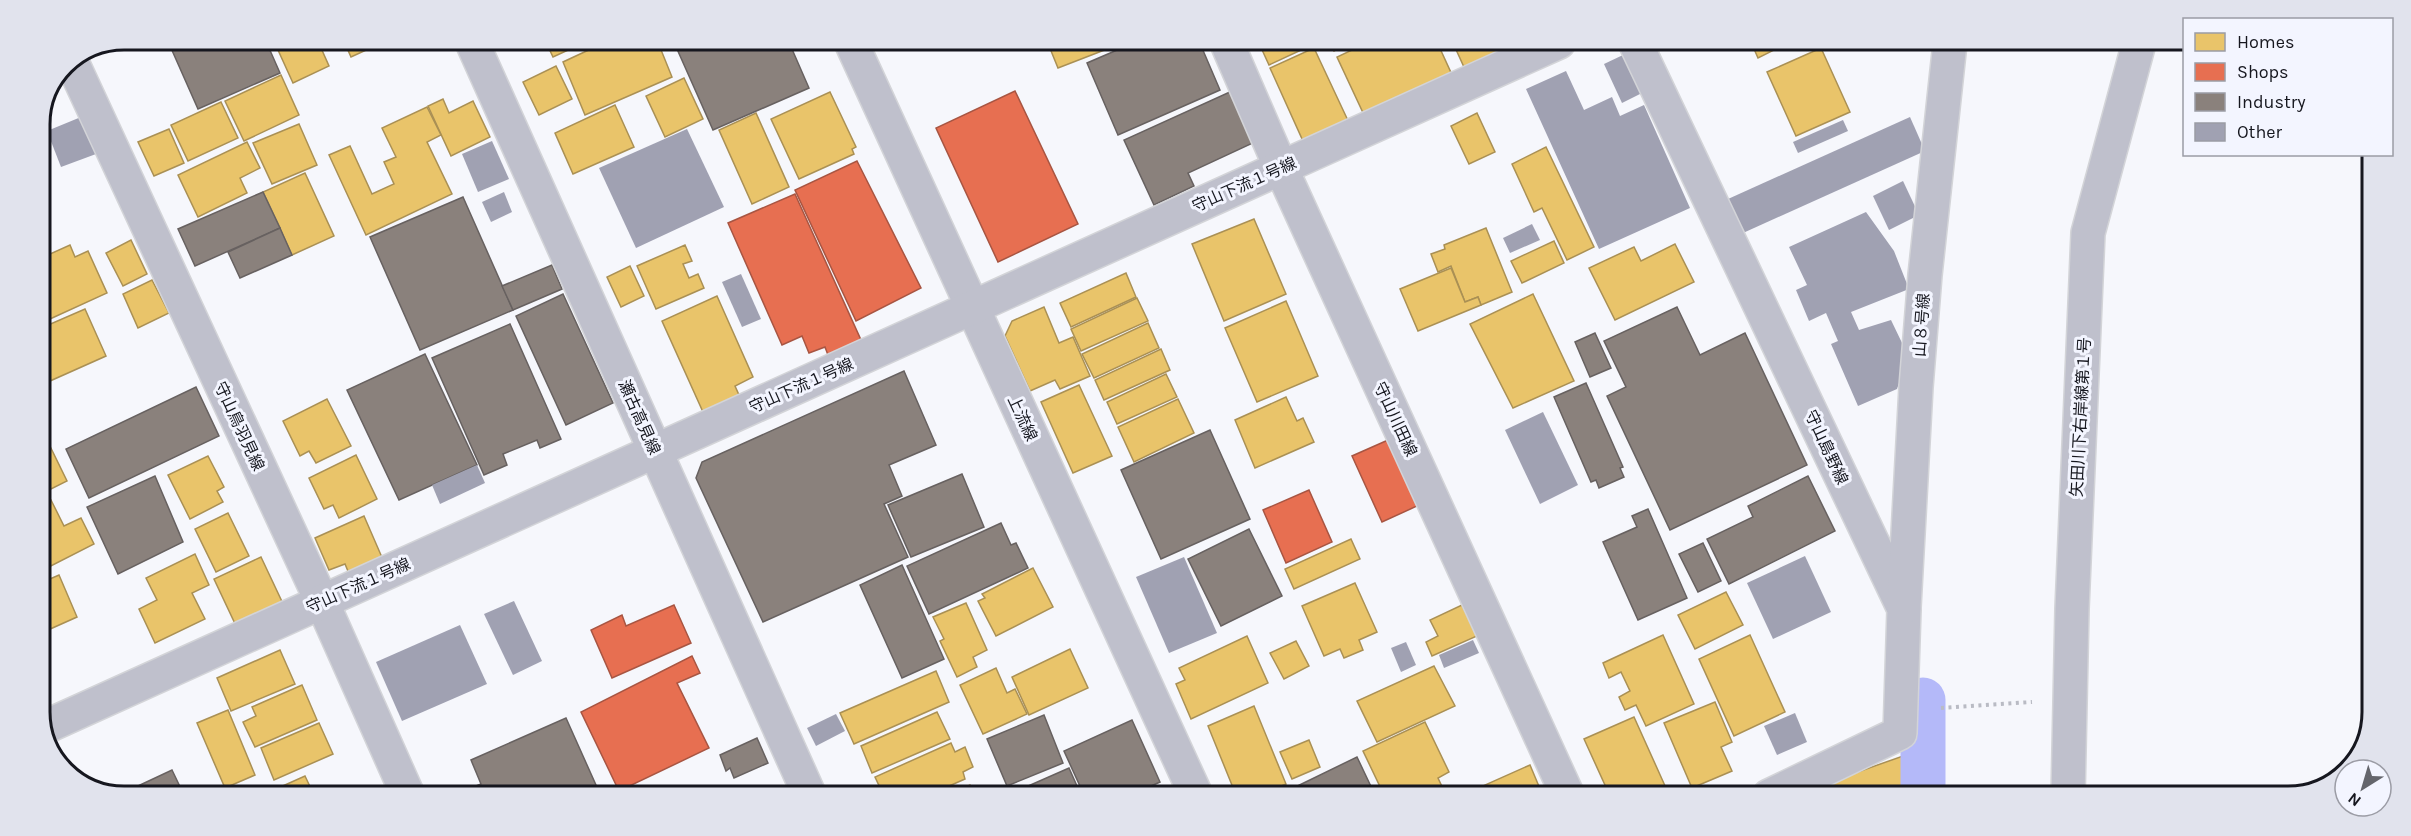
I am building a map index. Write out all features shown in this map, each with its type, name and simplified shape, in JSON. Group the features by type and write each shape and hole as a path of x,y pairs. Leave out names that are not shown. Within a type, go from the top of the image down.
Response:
{"street":[{"name":"瀬古高見線","path":"475,49 805,786"},
{"name":"上流線","path":"854,49 1192,786"},
{"name":"守山川田線","path":"1229,49 1281,168 1563,786"},
{"name":"守山下流１号線","path":"51,725 1544,49"},
{"name":"守山島野線","path":"1638,49 1904,609 1900,733 1790,786"},
{"name":"山８号線","path":"1904,609 1916,387 1925,275 1949,49"},
{"name":"矢田川下右岸線第１号","path":"2068,786 2088,233 2137,49"},
{"name":"守山鳥羽見線","path":"75,68 322,602 404,786"}],"path":[{"path":"1934,708 2070,700"}],"building: Homes":[{"path":"278,49 321,49 329,66 293,83"},
{"path":"347,49 368,49 351,57"},
{"path":"549,49 570,49 553,57"},
{"path":"591,49 661,49 672,77 585,115 563,62"},
{"path":"1050,49 1107,49 1058,68"},
{"path":"1262,49 1303,49 1269,65"},
{"path":"1314,49 1351,127 1303,141 1270,68"},
{"path":"1354,49 1440,49 1453,77 1365,117 1337,57"},
{"path":"1456,49 1510,49 1469,78"},
{"path":"1754,49 1776,49 1758,58"},
{"path":"1821,49 1850,112 1796,136 1767,72"},
{"path":"556,66 572,99 539,115 523,82"},
{"path":"281,75 299,115 244,141 225,101"},
{"path":"684,78 703,119 665,137 646,96"},
{"path":"830,92 856,147 852,149 854,154 799,179 771,119"},
{"path":"443,99 449,113 473,101 490,137 451,156 428,106"},
{"path":"221,102 238,138 188,161 171,125"},
{"path":"615,105 634,147 573,174 555,133"},
{"path":"427,107 441,135 427,142 452,194 366,235 329,155 350,146 372,194 394,184 384,162 396,157 382,128"},
{"path":"756,113 789,187 752,204 719,130"},
{"path":"1477,113 1495,152 1469,164 1451,126"},
{"path":"299,124 317,165 272,184 253,143"},
{"path":"169,129 184,163 154,176 138,142"},
{"path":"247,142 260,168 240,178 247,193 198,217 178,175"},
{"path":"1546,147 1594,247 1567,260 1542,208 1534,212 1512,164"},
{"path":"305,173 334,236 292,255 263,192"},
{"path":"1254,219 1286,294 1224,321 1192,244"},
{"path":"1486,228 1512,292 1481,305 1478,297 1465,302 1451,266 1438,272 1431,254 1445,249 1444,245"},
{"path":"131,240 147,274 123,286 106,253"},
{"path":"1554,241 1564,263 1522,283 1511,261"},
{"path":"1675,244 1694,282 1615,320 1589,268 1634,247 1641,261"},
{"path":"70,245 75,257 88,251 107,293 50,319 50,254"},
{"path":"685,245 692,261 683,264 689,278 698,274 704,288 656,309 637,266"},
{"path":"630,266 644,296 621,307 607,277"},
{"path":"1451,268 1465,302 1478,297 1481,305 1418,331 1400,289"},
{"path":"1126,273 1136,297 1071,327 1060,303"},
{"path":"152,280 169,313 138,328 123,294"},
{"path":"1533,294 1574,381 1513,408 1470,324"},
{"path":"717,296 753,377 735,386 739,395 703,412 662,321"},
{"path":"1137,298 1148,321 1081,351 1071,329"},
{"path":"1286,301 1318,376 1257,402 1225,328"},
{"path":"1044,307 1059,343 1073,337 1090,376 1060,389 1055,380 1030,391 1005,336 1012,321"},
{"path":"85,309 106,356 50,381 50,324"},
{"path":"1148,323 1159,348 1094,378 1082,354"},
{"path":"1161,349 1170,370 1104,400 1095,380"},
{"path":"1166,374 1177,397 1117,424 1107,402"},
{"path":"1079,385 1112,456 1073,473 1041,402"},
{"path":"1286,397 1297,421 1303,418 1314,442 1255,468 1235,420"},
{"path":"327,399 351,446 316,463 309,451 300,456 283,421"},
{"path":"1178,399 1194,433 1134,462 1118,427"},
{"path":"50,446 67,481 50,490"},
{"path":"356,455 377,499 339,518 333,505 324,509 309,478"},
{"path":"208,456 224,487 217,491 223,502 190,519 168,475"},
{"path":"50,500 64,526 81,518 94,544 50,566"},
{"path":"228,513 249,556 216,572 195,529"},
{"path":"364,516 384,562 350,576 345,564 329,570 315,538"},
{"path":"1351,539 1360,559 1294,589 1285,569"},
{"path":"195,554 209,585 192,593 205,619 155,643 139,609 157,600 146,578"},
{"path":"261,557 285,608 238,630 214,579"},
{"path":"1033,568 1053,607 996,636 978,601 985,598 982,594"},
{"path":"59,575 77,617 50,629 50,579"},
{"path":"1355,583 1377,632 1359,640 1363,650 1344,658 1340,649 1324,656 1302,606"},
{"path":"1726,592 1743,625 1695,649 1678,615"},
{"path":"966,603 987,650 973,657 977,667 957,677 940,641 944,639 933,617"},
{"path":"1462,605 1477,636 1432,656 1426,642 1438,636 1430,620"},
{"path":"1663,635 1694,704 1646,726 1636,705 1625,710 1619,697 1630,691 1621,672 1609,678 1603,663"},
{"path":"1750,635 1785,712 1734,736 1699,659"},
{"path":"1247,636 1268,683 1191,719 1176,684 1185,680 1179,668"},
{"path":"1296,641 1309,666 1284,679 1270,653"},
{"path":"1070,649 1088,688 1029,715 1012,677"},
{"path":"280,650 295,684 231,711 217,678"},
{"path":"1434,666 1455,706 1377,742 1357,701"},
{"path":"996,668 1007,693 1015,689 1027,714 983,734 960,685"},
{"path":"936,671 949,702 854,744 840,713"},
{"path":"302,685 317,720 255,747 243,722 256,716 252,707"},
{"path":"1715,702 1732,742 1721,747 1732,771 1697,786 1691,786 1664,723"},
{"path":"1254,706 1286,784 1281,786 1232,786 1208,726"},
{"path":"228,710 255,775 230,786 224,786 197,723"},
{"path":"937,712 950,739 872,773 861,746"},
{"path":"1634,717 1665,786 1605,786 1584,739"},
{"path":"1425,722 1449,772 1438,778 1442,786 1380,786 1363,751"},
{"path":"319,723 333,754 274,780 261,748"},
{"path":"1309,740 1320,767 1292,779 1280,752"},
{"path":"951,743 955,752 965,747 973,767 963,772 965,779 949,786 879,786 875,777"},
{"path":"1903,756 1903,786 1818,786"},
{"path":"1530,765 1539,786 1483,786"},
{"path":"305,776 310,786 283,786"}],"building: Shops":[{"path":"1015,91 1078,224 998,262 936,128"},
{"path":"857,161 921,288 856,321 795,190"},
{"path":"795,194 861,340 828,355 825,347 809,353 802,336 782,345 728,223"},
{"path":"1388,440 1417,506 1382,522 1352,456"},
{"path":"1309,490 1332,542 1286,563 1263,510"},
{"path":"674,605 691,643 612,678 591,630 622,615 626,626"},
{"path":"692,656 700,673 677,683 709,748 629,786 617,786 581,712"}],"building: Industry":[{"path":"171,49 269,49 280,73 198,109"},
{"path":"677,49 792,49 809,88 713,130"},
{"path":"1119,49 1202,49 1220,90 1118,135 1087,63"},
{"path":"1232,91 1255,142 1188,173 1194,186 1154,205 1124,140"},
{"path":"263,192 280,228 195,266 178,229"},
{"path":"463,197 513,310 420,350 370,237"},
{"path":"280,228 292,255 240,278 228,252"},
{"path":"552,265 562,289 513,310 502,286"},
{"path":"563,294 613,403 566,425 516,316"},
{"path":"1677,307 1700,355 1745,333 1807,465 1670,530 1607,396 1626,387 1604,341"},
{"path":"510,324 561,439 540,448 537,440 503,454 507,465 484,475 432,358"},
{"path":"1595,333 1611,368 1590,377 1575,342"},
{"path":"425,354 477,465 399,500 347,390"},
{"path":"904,371 936,445 889,465 902,496 884,504 908,557 763,622 696,478 702,462"},
{"path":"1586,383 1623,467 1620,468 1624,477 1599,488 1596,480 1591,482 1554,397"},
{"path":"196,387 219,436 89,498 66,449"},
{"path":"1210,430 1250,519 1161,559 1121,470"},
{"path":"962,474 984,527 911,557 888,505"},
{"path":"155,476 183,542 118,574 87,507"},
{"path":"1808,476 1835,531 1729,584 1707,539 1753,517 1748,506"},
{"path":"1648,509 1687,598 1638,620 1603,542 1637,527 1632,516"},
{"path":"1001,523 1011,545 1016,543 1028,568 929,614 907,566"},
{"path":"1249,529 1282,596 1221,626 1188,559"},
{"path":"1703,543 1721,581 1698,592 1679,554"},
{"path":"902,565 944,659 902,678 860,585"},
{"path":"1044,715 1063,763 1007,786 987,739"},
{"path":"566,718 596,786 476,786 481,784 471,760"},
{"path":"1132,720 1160,782 1151,786 1080,786 1064,751"},
{"path":"757,738 768,763 734,778 730,768 726,771 720,755"},
{"path":"1357,757 1371,786 1297,786"},
{"path":"1069,768 1077,786 1028,786"},
{"path":"172,770 180,786 138,786"}],"building: Other":[{"path":"1623,55 1642,93 1622,103 1604,64"},
{"path":"1566,71 1584,110 1612,97 1620,116 1644,105 1690,208 1599,249 1526,89"},
{"path":"81,117 96,154 61,167 50,139 50,130"},
{"path":"1910,117 1925,151 1743,233 1728,199"},
{"path":"1843,120 1848,131 1798,153 1793,142"},
{"path":"687,129 724,207 636,248 599,168"},
{"path":"492,141 509,179 478,192 462,154"},
{"path":"1903,181 1919,215 1889,230 1873,196"},
{"path":"504,192 512,212 491,222 482,202"},
{"path":"1866,212 1894,251 1909,289 1851,312 1859,330 1891,320 1903,345 1897,389 1858,406 1831,344 1838,341 1826,313 1809,321 1796,290 1807,285 1789,247"},
{"path":"1532,224 1540,240 1510,253 1503,238"},
{"path":"741,274 761,319 742,327 722,282"},
{"path":"1543,412 1578,485 1540,504 1505,430"},
{"path":"477,465 485,483 440,504 432,485"},
{"path":"1805,556 1831,612 1773,639 1747,583"},
{"path":"1184,557 1217,633 1169,653 1136,577"},
{"path":"514,601 542,661 513,675 484,614"},
{"path":"460,625 487,684 402,721 376,662"},
{"path":"1473,640 1479,653 1444,668 1439,655"},
{"path":"1406,642 1416,665 1401,672 1391,648"},
{"path":"1795,713 1807,742 1777,755 1764,726"},
{"path":"836,714 845,731 816,746 807,728"}],"waterway":[{"path":"1923,700 1923,786"}]}
